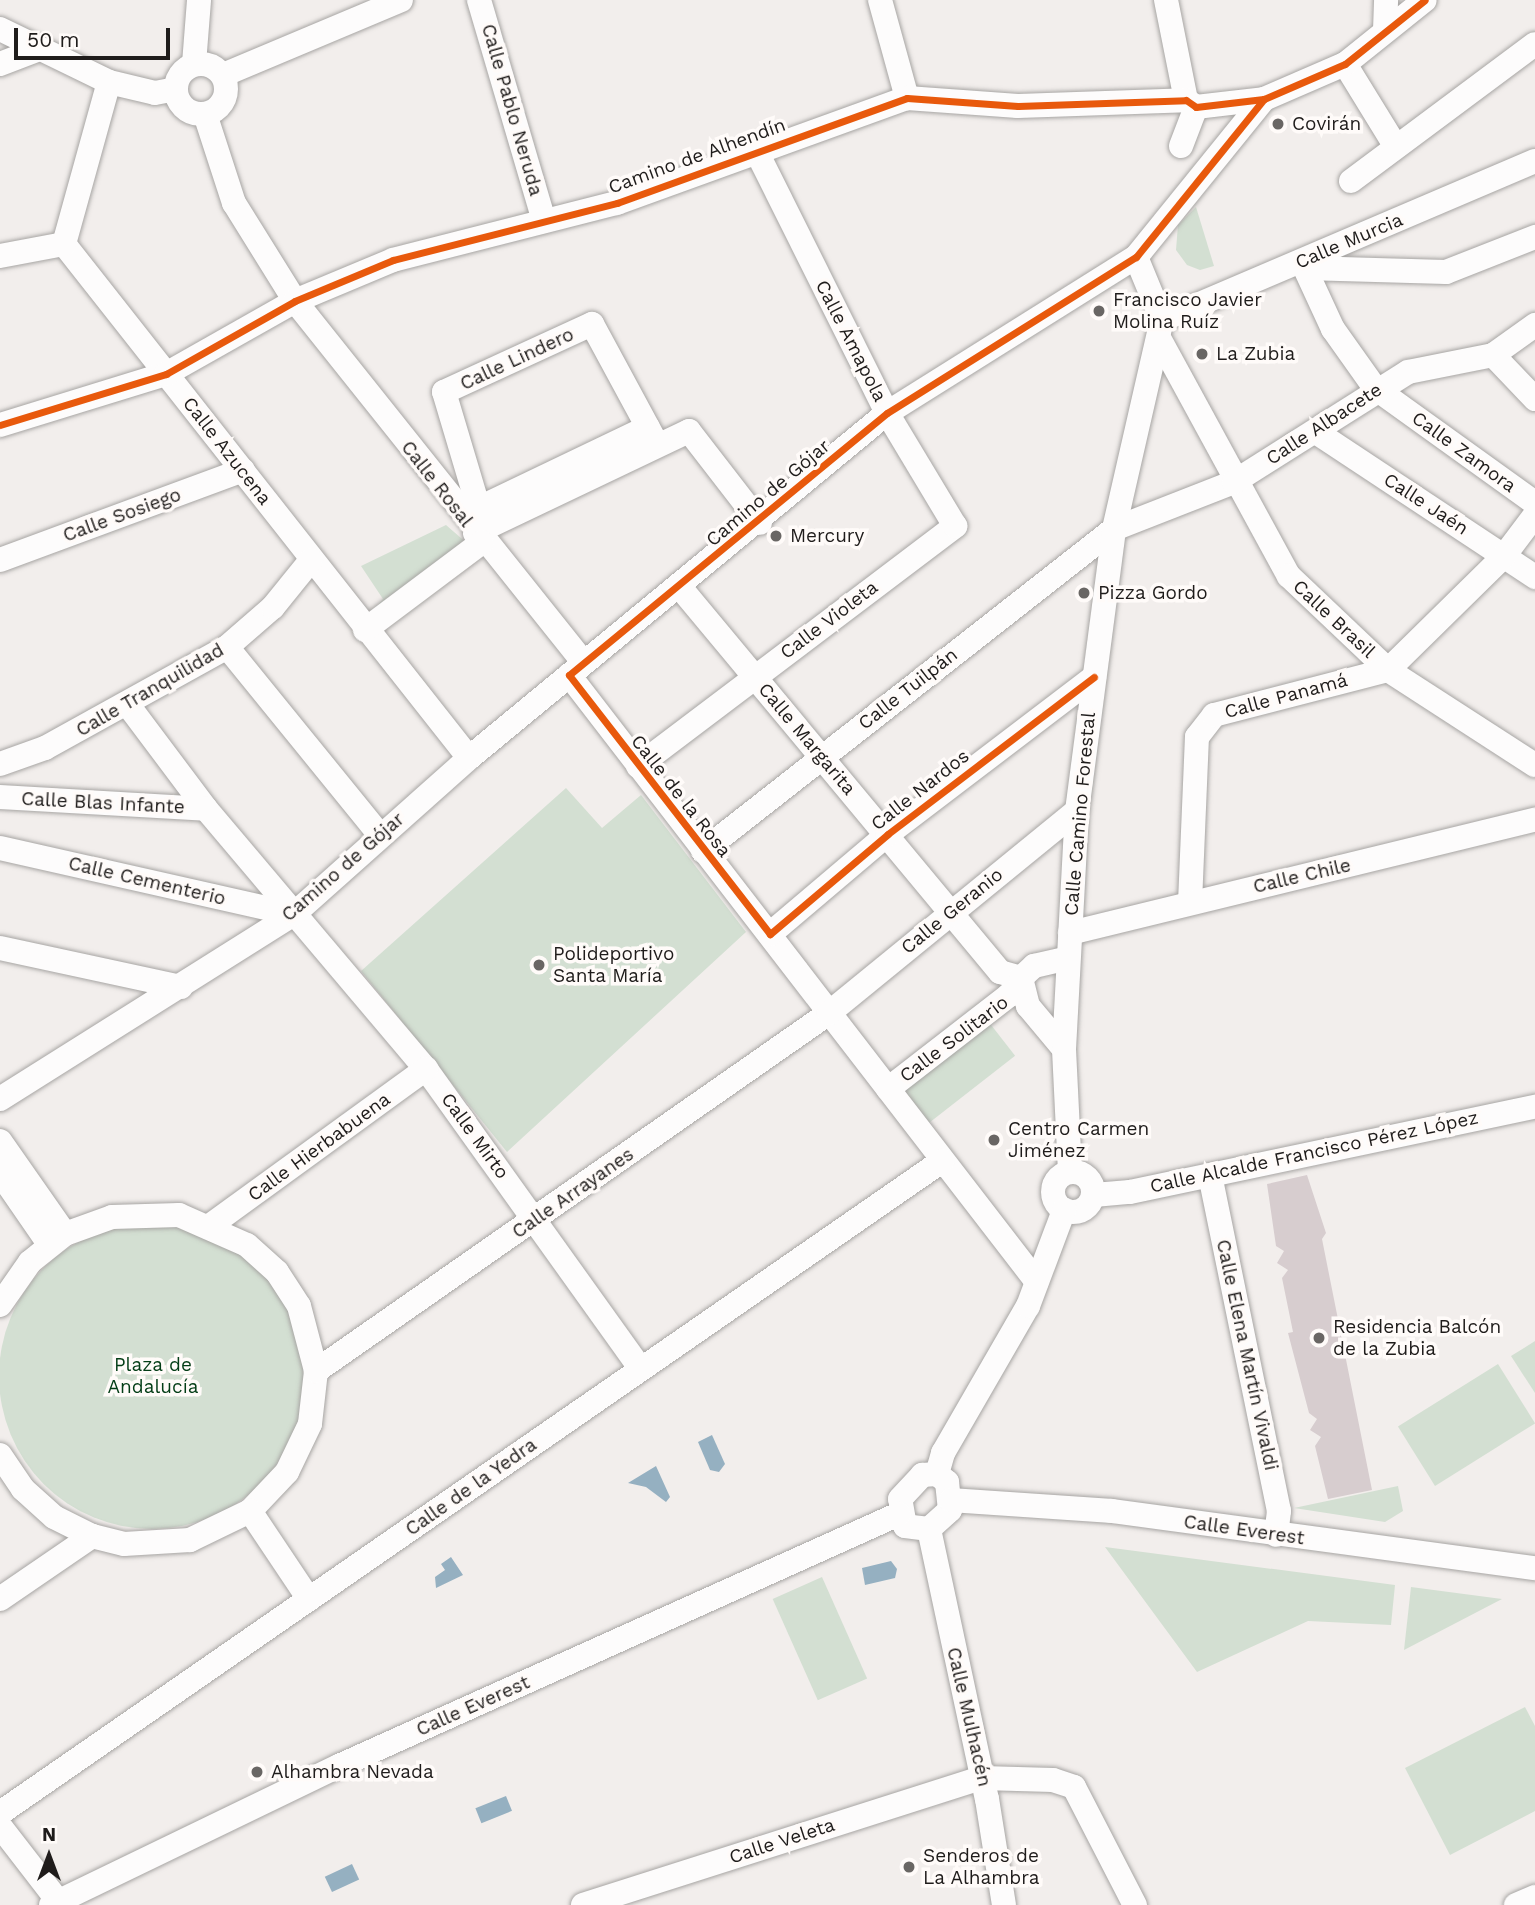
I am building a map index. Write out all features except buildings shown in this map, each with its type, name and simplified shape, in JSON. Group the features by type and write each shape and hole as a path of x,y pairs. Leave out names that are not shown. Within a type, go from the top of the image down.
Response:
{"street":[{"path":"194,64 199,0"},
{"path":"223,75 401,0"},
{"name":"Calle Pablo Neruda","path":"479,0 544,221"},
{"path":"880,0 907,98"},
{"path":"1166,0 1191,103 1181,146"},
{"path":"1385,32 1386,0"},
{"path":"1264,99 1345,64 1425,0"},
{"path":"0,29 109,82 155,93 175,89"},
{"path":"1351,181 1535,44"},
{"path":"0,64 39,49"},
{"path":"194,64 213,66 223,75 223,103 205,114 182,106 175,89 181,73 194,64"},
{"path":"1345,64 1396,147"},
{"path":"0,256 64,244 109,82"},
{"name":"Camino de Alhendín","path":"0,425 166,374 295,301 393,260 617,203 756,150 907,98 1018,106 1264,99"},
{"name":"Camino de Gójar","path":"0,1098 294,914 469,758 760,523 887,413 1136,257 1264,99"},
{"name":"Calle Rosal","path":"205,114 234,203 295,301 480,527 577,669"},
{"name":"Calle Amapola","path":"756,150 887,413 955,526"},
{"name":"Calle Murcia","path":"1160,329 1535,161"},
{"path":"1304,265 1446,272 1535,237"},
{"name":"Calle Azucena","path":"64,244 243,470 365,630 469,758"},
{"path":"1136,257 1160,329"},
{"name":"Calle Zamora","path":"1304,265 1333,329 1375,388 1535,503"},
{"name":"Calle Lindero","path":"480,527 444,392 592,324 653,436"},
{"name":"Calle Albacete","path":"1114,529 1234,482 1316,432 1375,388 1408,372 1493,355 1535,325"},
{"name":"Calle Brasil","path":"1160,329 1234,482 1289,576 1388,670 1535,765"},
{"name":"Calle Camino Forestal","path":"1070,1172 1064,1049 1077,811 1114,529 1143,385 1160,329"},
{"path":"1493,355 1535,399"},
{"path":"365,630 480,527 653,436 689,431 760,523"},
{"name":"Calle Jaén","path":"1316,432 1535,577"},
{"name":"Calle Sosiego","path":"0,560 243,470"},
{"path":"1388,670 1504,556 1535,515"},
{"name":"Calle Violeta","path":"638,766 753,676 955,526"},
{"name":"Calle Tuilpán","path":"703,851 1114,529"},
{"name":"Calle Tranquilidad","path":"0,764 128,705 227,647 273,607 311,560"},
{"name":"Calle Margarita","path":"679,586 888,834 1000,972 1021,985 1039,1020 1064,1049"},
{"path":"227,647 380,835"},
{"name":"Calle de la Rosa","path":"577,669 638,766 1037,1282"},
{"name":"Calle Panamá","path":"1189,903 1197,737 1214,715 1388,670"},
{"name":"Calle Nardos","path":"770,934 888,834 1094,677"},
{"name":"Calle Blas Infante","path":"128,705 206,808 294,914"},
{"name":"Calle Blas Infante","path":"0,797 206,808"},
{"name":"Calle Geranio","path":"829,1013 949,912 1077,811"},
{"name":"Calle Chile","path":"1070,933 1535,820"},
{"name":"Calle Cementerio","path":"0,848 294,914"},
{"name":"Calle Mirto","path":"294,914 426,1069 641,1369"},
{"path":"0,948 181,987"},
{"path":"1021,985 1034,966 1068,958"},
{"name":"Calle Solitario","path":"888,1089 1021,985"},
{"name":"Calle Arrayanes","path":"316,1371 829,1013"},
{"path":"1039,1020 1066,1014"},
{"name":"Calle Hierbabuena","path":"211,1225 426,1069"},
{"name":"Calle Alcalde Francisco Pérez López","path":"1094,1195 1210,1175 1535,1107"},
{"path":"0,1141 57,1239"},
{"name":"Calle de la Yedra","path":"0,1813 942,1161"},
{"path":"937,1474 1037,1282 1064,1210 1054,1188 1070,1172 1088,1177 1094,1195 1082,1210 1064,1210"},
{"path":"0,1174 57,1239"},
{"name":"Calle Elena Martín Vivaldi","path":"1210,1175 1279,1511 1276,1535"},
{"path":"0,1305 57,1239 112,1217 145,1213 211,1225 247,1245 277,1272 299,1306 316,1371 310,1424 287,1472 250,1511 191,1541 124,1544 92,1536 54,1517 23,1489 0,1455"},
{"path":"937,1474 947,1482 951,1500 942,1522 929,1529 905,1526 899,1514 908,1488 922,1475 937,1474"},
{"name":"Calle Everest","path":"951,1500 1112,1511 1535,1568"},
{"path":"250,1511 309,1599"},
{"name":"Calle Everest","path":"54,1903 339,1766 899,1514"},
{"name":"Calle Mulhacén","path":"929,1529 982,1777 1004,1905"},
{"path":"0,1599 92,1536"},
{"path":"982,1777 1053,1780 1074,1787 1135,1905"},
{"name":"Calle Veleta","path":"583,1905 982,1777"},
{"path":"0,1826 54,1903"},
{"path":"1095,1826 1129,1850"},
{"path":"1516,1905 1535,1897"}],"green space":[{"path":"1196,207 1214,266 1200,270 1187,265 1176,250 1178,225"},
{"path":"446,525 469,545 373,611 383,599 361,566"},
{"name":"Polideportivo Santa María","path":"566,788 602,828 641,795 746,932 507,1152 361,971"},
{"path":"988,1021 1015,1056 929,1123 902,1088"},
{"name":"Plaza de Andalucía","path":"152,1223 182,1226 210,1235 237,1249 260,1268 279,1291 293,1318 302,1346 305,1376 302,1406 293,1434 279,1461 260,1484 237,1503 210,1517 182,1526 152,1529 122,1526 94,1517 67,1503 44,1484 25,1461 11,1434 2,1406 -1,1376 2,1346 11,1318 25,1291 44,1268 67,1249 94,1235 122,1226"},
{"path":"1535,1341 1535,1393 1511,1356"},
{"path":"1498,1364 1535,1423 1435,1486 1398,1427"},
{"path":"1398,1486 1403,1511 1385,1522 1294,1508"},
{"path":"1105,1547 1395,1585 1391,1625 1308,1621 1197,1672"},
{"path":"822,1577 867,1678 818,1700 773,1599"},
{"path":"1411,1587 1502,1599 1404,1650"},
{"path":"1525,1707 1535,1726 1535,1811 1450,1855 1405,1768"}],"water":[{"path":"712,1435 725,1464 719,1472 710,1470 698,1442"},
{"path":"656,1466 670,1497 666,1502 646,1487 628,1483"},
{"path":"451,1557 463,1575 436,1588 435,1577 445,1570 441,1564"},
{"path":"891,1561 897,1569 895,1578 865,1585 862,1568"},
{"path":"506,1796 512,1811 481,1823 475,1808"},
{"path":"352,1864 359,1879 332,1892 325,1877"}],"cycle path":[{"path":"1094,677 888,834 770,934 569,675 887,413 1136,257 1264,99 1345,64 1425,0"},
{"path":"0,425 166,374 295,301 393,260 617,203 907,98 1018,106 1186,100 1196,107 1264,99"}],"place":[{"name":"Covirán","path":"1278,124"},
{"name":"Francisco Javier Molina Ruíz","path":"1099,311"},
{"name":"La Zubia","path":"1202,354"},
{"name":"Mercury","path":"776,536"},
{"name":"Pizza Gordo","path":"1084,593"},
{"name":"Polideportivo Santa María","path":"539,965"},
{"name":"Centro Carmen Jiménez","path":"994,1140"},
{"name":"Residencia Balcón de la Zubia","path":"1319,1338"},
{"name":"Alhambra Nevada","path":"257,1772"},
{"name":"Senderos de La Alhambra","path":"909,1867"}]}
